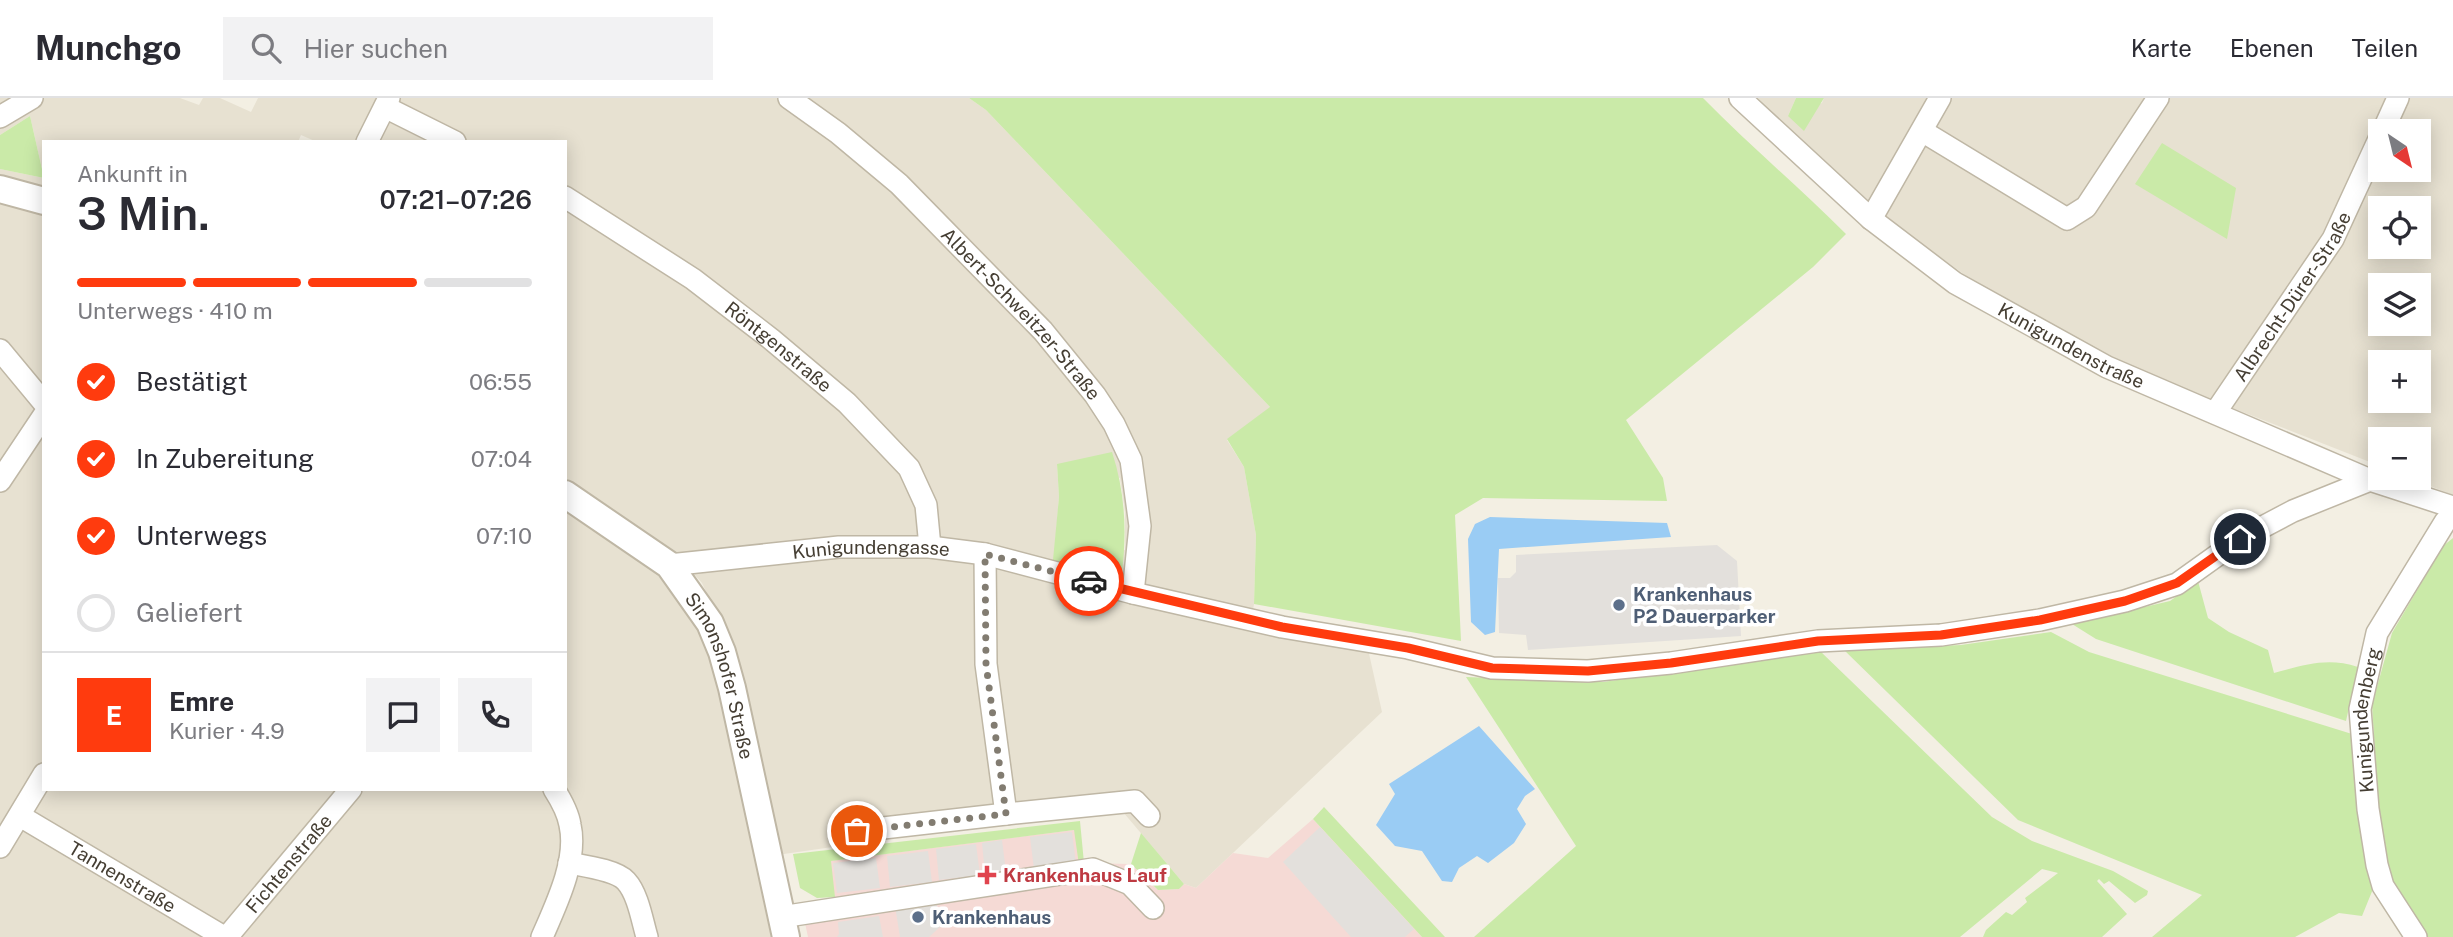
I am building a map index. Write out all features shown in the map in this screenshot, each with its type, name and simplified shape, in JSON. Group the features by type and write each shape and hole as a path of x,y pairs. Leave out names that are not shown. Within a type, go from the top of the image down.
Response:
{"street":[{"path":"0,117 32,98"},
{"name":"Albert-Schweitzer-Straße","path":"789,98 838,133 899,184 1043,331 1095,395 1115,424 1131,460 1140,526 1133,593"},
{"name":"Kunigundenstraße","path":"1740,98 1871,219 1955,283 2106,367 2368,479"},
{"path":"1871,219 1940,98"},
{"path":"1922,131 2067,219 2086,207 2158,98"},
{"path":"2388,119 2398,98"},
{"path":"368,140 387,103 452,140"},
{"name":"Albrecht-Dürer-Straße","path":"2216,413 2333,239 2368,163"},
{"path":"0,189 42,200"},
{"name":"Röntgenstraße","path":"567,198 693,279 846,403 909,468 926,505 930,547"},
{"path":"0,350 42,401"},
{"path":"0,481 42,418"},
{"name":"Kunigundengasse","path":"669,565 839,547 930,547 985,554 1133,593 1282,627 1408,648 1492,668 1602,669 1722,656 1818,641 1941,635 2040,620 2125,601 2177,583 2240,539 2304,506 2368,481"},
{"name":"Kunigundenstraße","path":"2400,490 2453,508"},
{"name":"Simonshofer Straße","path":"567,495 669,565 710,623 722,652 783,927 1093,869 1130,884 1153,908"},
{"name":"Kunigundenberg","path":"2416,937 2383,886 2377,866 2368,809 2360,709 2377,633 2453,513"},
{"path":"985,554 986,664 1006,814"},
{"path":"0,847 42,778"},
{"name":"Fichtenstraße","path":"226,937 349,791"},
{"path":"542,937 560,898 569,863 571,829 555,791"},
{"path":"857,831 1135,801 1149,816"},
{"name":"Tannenstraße","path":"20,816 226,937"},
{"path":"569,863 605,871 625,879 633,892 647,937"}],"shaded area":[{"path":"0,98 180,98 199,105 203,98 220,98 251,112 258,98 969,98 986,110 1271,408 1227,440 1244,467 1256,535 1254,604 1250,628 1368,649 1382,712 1196,888 1184,884 1123,812 1020,820 777,855 718,617 702,583 666,547 567,479 567,140 312,140 301,135 299,140 42,140 42,169 30,116 0,135","holes":["1057,464 1120,478 1125,512 1125,550 1054,560 1059,497"]},
{"path":"1758,98 1796,98 1788,116 1822,103 1824,98 2453,98 2453,495 2431,486 2431,427 2368,427 2368,461 2184,389 2116,359 1979,285 1904,231"},
{"path":"0,169 42,178 42,191 0,181"},
{"path":"0,199 42,209 42,791 567,791 567,502 658,568 686,604 713,657 771,937 0,937"},
{"name":"Krankenhaus P2 Dauerparker","path":"1717,545 1737,561 1741,636 1528,650 1526,635 1499,633 1498,578 1510,578 1516,572 1516,555"},
{"name":"Krankenhaus Lauf","path":"1313,819 1422,937 808,937 805,923 837,916 830,861 1074,830 1084,863 1131,864 1158,890 1179,889 1184,884 1196,888 1233,853 1268,858"},
{"path":"1320,827 1414,929 1405,937 1351,937 1283,862"},
{"name":"Krankenhaus","path":"1072,832 1076,864 1034,869 1030,837"},
{"name":"Krankenhaus","path":"1002,840 1006,872 985,874 982,843"},
{"name":"Krankenhaus","path":"976,844 980,875 939,880 936,849"},
{"name":"Krankenhaus","path":"928,851 932,882 890,887 887,856"},
{"name":"Krankenhaus","path":"876,858 880,888 837,893 833,863"},
{"name":"Krankenhaus","path":"936,900 940,927 929,937 900,937 895,906"},
{"name":"Krankenhaus","path":"879,916 883,937 837,937 838,922"}],"green space":[{"path":"969,98 1703,98 1846,234 1813,267 1626,420 1663,478 1667,501 1483,498 1455,515 1461,641 1254,604 1256,535 1244,467 1227,439 1270,407 986,110"},
{"path":"1796,98 1824,98 1804,131 1788,116"},
{"path":"30,116 42,178 0,169 0,135"},
{"path":"2162,143 2236,188 2227,239 2135,184"},
{"path":"1112,452 1122,496 1124,541 1122,572 1112,577 1053,560 1059,497 1057,464"},
{"path":"2453,538 2453,937 2425,937 2396,893 2381,846 2372,705 2392,633 2443,546"},
{"path":"2198,581 2208,618 2229,632 2268,650 2274,673 2326,662 2358,667 2346,721 2096,639 2072,624 2170,601"},
{"path":"2051,632 2089,652 2352,734 2356,800 2373,889 2362,916 2339,913 2295,937 2152,937 2202,895 2018,820 1844,650 1961,645"},
{"path":"1820,651 1992,817 2032,841 2113,871 2148,891 2147,895 2135,903 2109,881 2104,884 2099,879 2097,881 2127,914 2102,937 1983,937 1986,930 2006,912 2012,915 2027,902 2025,898 2058,873 2042,869 1960,937 1474,937 1576,846 1466,677 1603,682"},
{"path":"1324,807 1445,937 1422,937 1313,819"},
{"path":"1080,821 1084,863 1079,865 1074,830 831,861 835,897 817,898 800,888 793,854"},
{"path":"1141,833 1184,884 1179,889 1158,890 1131,864"}],"water":[{"path":"1490,517 1667,523 1671,537 1499,549 1495,632 1485,635 1471,622 1468,539 1475,524"},
{"path":"1479,726 1535,789 1525,796 1517,809 1526,824 1514,843 1488,863 1477,856 1459,868 1452,882 1442,881 1422,851 1395,846 1376,825 1395,794 1389,784"}],"way so far":[{"path":"857,831 1006,814 986,664 985,554 1089,581"}],"place":[{"name":"Krankenhaus P2 Dauerparker","path":"1619,605"},
{"name":"Krankenhaus Lauf","path":"987,875"},
{"name":"Krankenhaus","path":"918,917"}],"route":[{"path":"1089,581 1282,627 1408,648 1492,668 1588,671 1671,663 1818,641 1941,635 2040,620 2125,601 2177,583 2240,539"}]}
